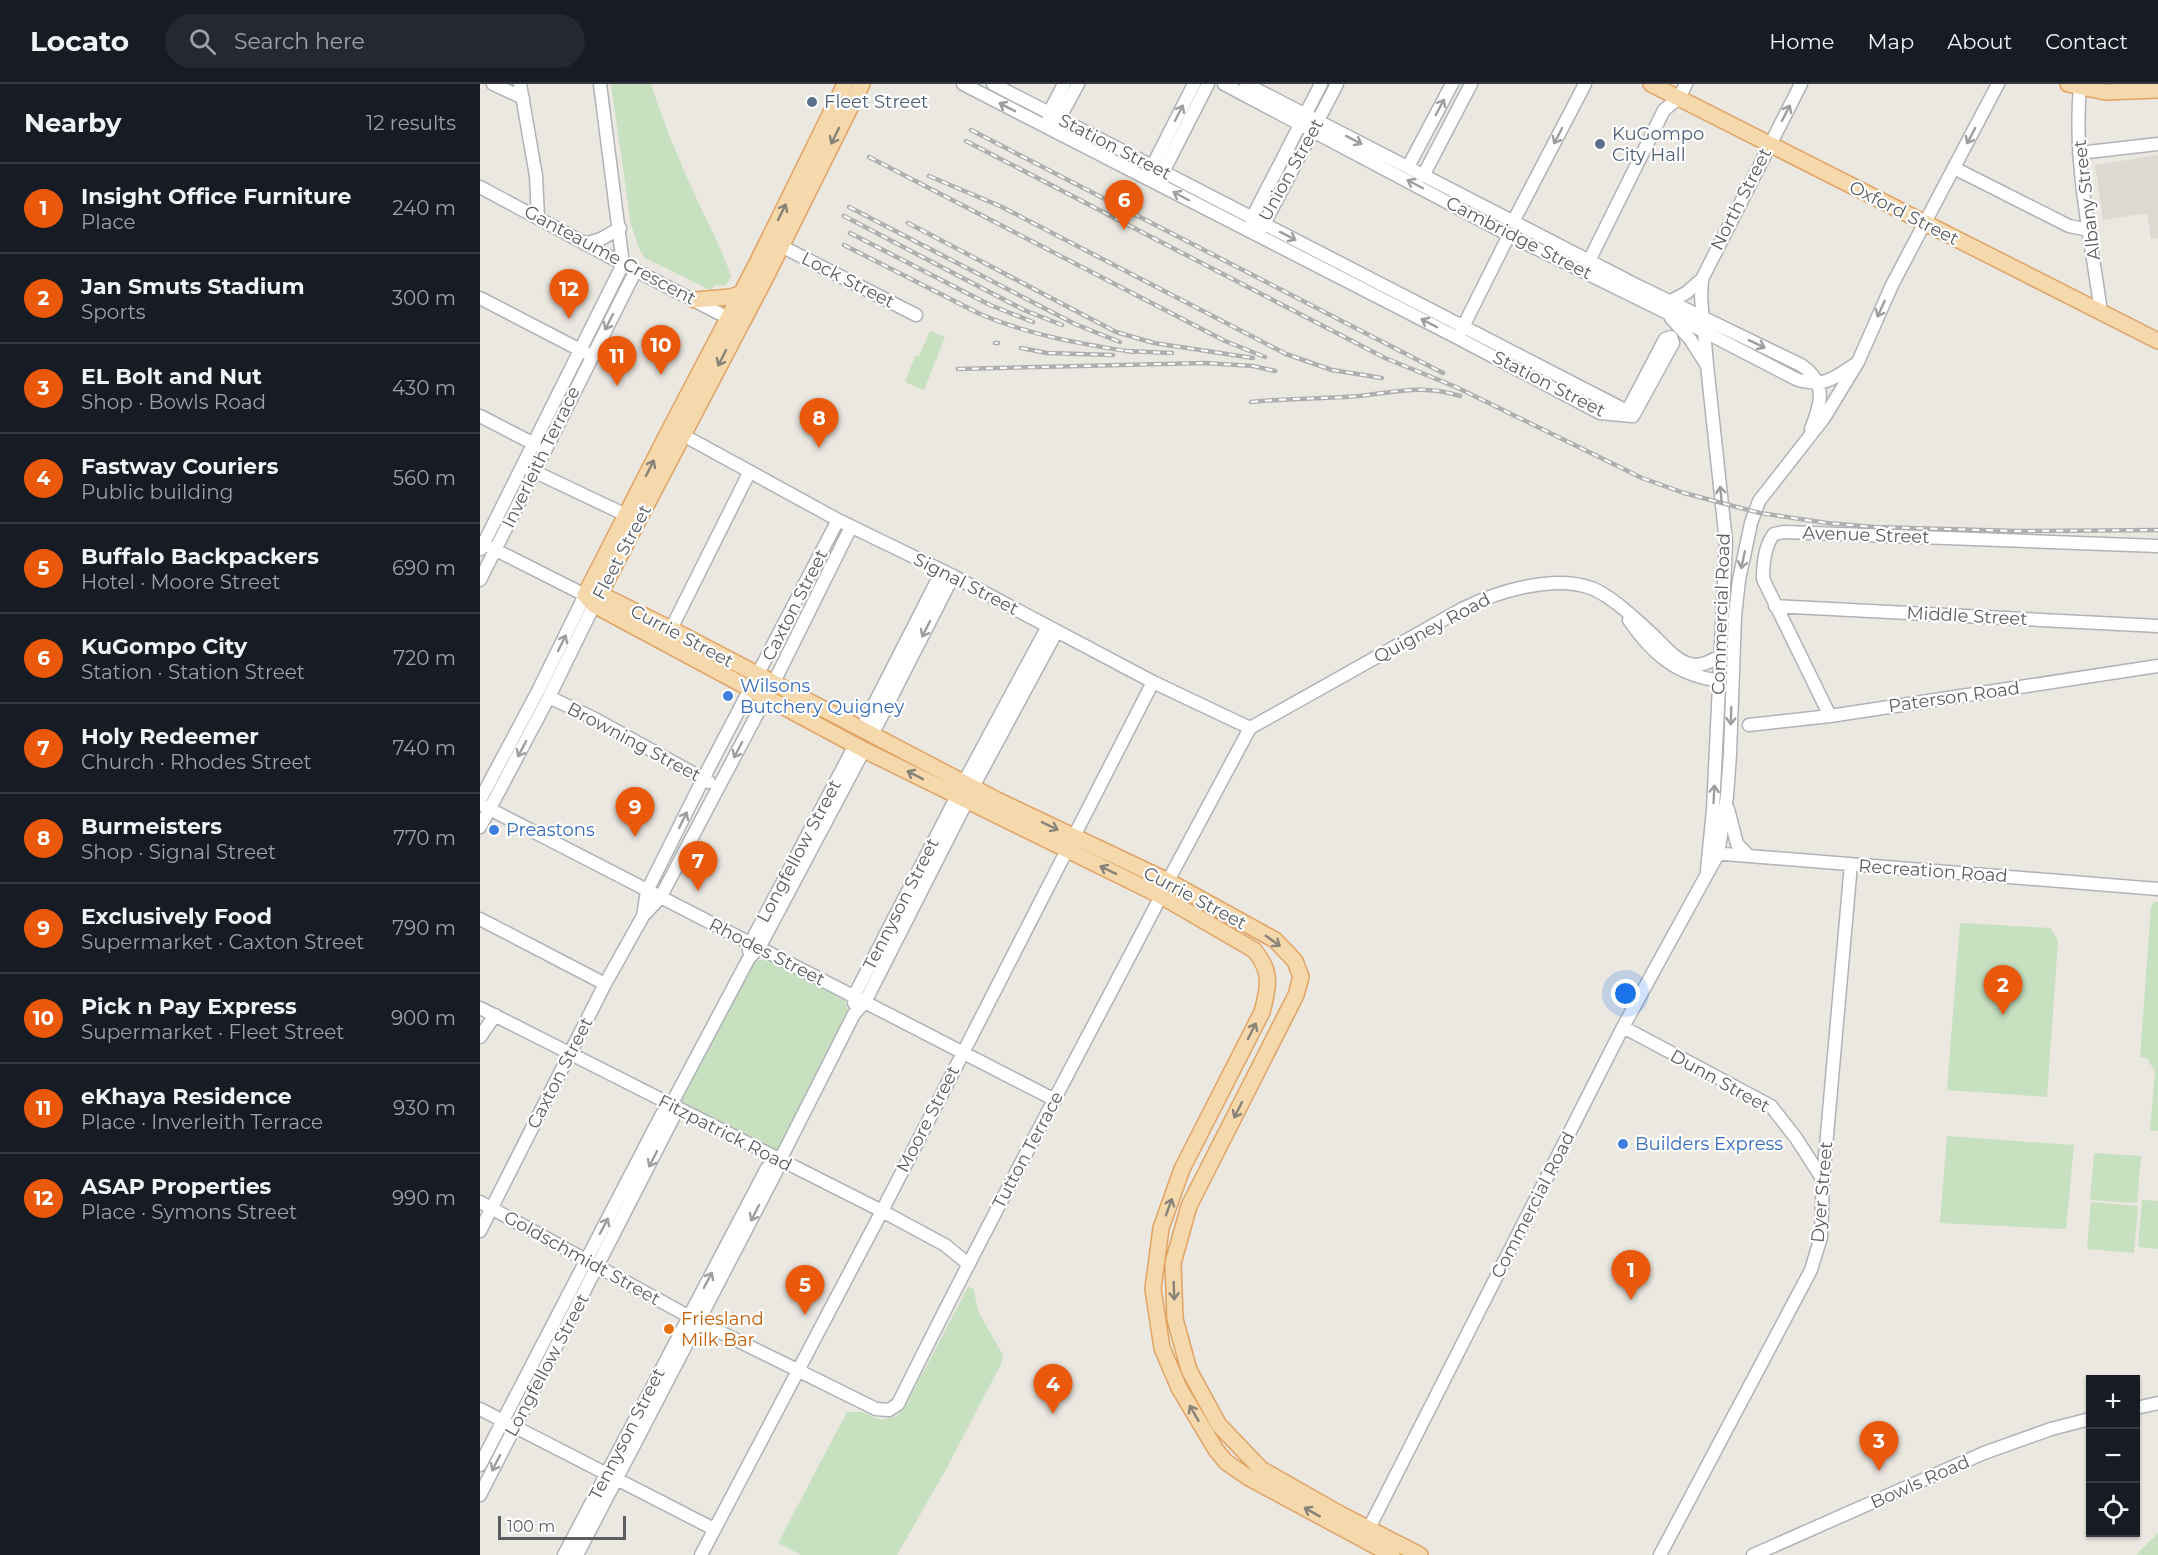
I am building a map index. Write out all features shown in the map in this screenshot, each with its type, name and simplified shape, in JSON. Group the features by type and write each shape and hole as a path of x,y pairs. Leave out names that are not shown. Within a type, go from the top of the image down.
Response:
{"main road":[{"name":"Fleet Street","path":"744,297 765,279 781,246 842,106 845,84"},
{"name":"Fleet Street","path":"593,598 626,515 704,379 734,320 756,265 842,106 862,84"},
{"name":"Oxford Street","path":"1660,86 1679,98 1924,224 2158,341"},
{"path":"2074,86 2105,92 2158,90"},
{"path":"695,300 744,297"},
{"name":"Fleet Street","path":"593,598 683,435 704,379"},
{"name":"Currie Street","path":"593,598 671,629 867,733 965,792"},
{"name":"Currie Street","path":"593,598 750,690 860,747 965,792 1071,844 1254,950 1264,962 1269,987 1262,1012 1182,1169 1161,1228 1153,1289 1162,1348 1179,1388 1216,1450 1226,1462 1249,1478 1366,1534"},
{"name":"Currie Street","path":"1071,844 1168,881 1275,940 1295,962 1301,977 1296,995 1189,1206 1173,1263 1175,1319 1189,1370 1219,1425 1261,1469 1366,1534"},
{"path":"1366,1534 1392,1555"},
{"path":"1366,1534 1420,1555"}],"street":[{"path":"493,84 523,98"},
{"path":"520,84 536,176 538,218"},
{"path":"600,84 623,264"},
{"name":"Station Street","path":"963,84 1252,234 1461,332 1626,410 1665,339 1669,336 1673,340 1634,416 1600,413 1461,332 1264,224 993,84"},
{"path":"1048,128 1064,84"},
{"path":"1054,116 1078,84"},
{"path":"1158,169 1194,84"},
{"path":"1151,181 1208,84"},
{"name":"Cambridge Street","path":"1224,84 1303,119"},
{"name":"Cambridge Street","path":"1246,84 1316,126 1704,325 1798,380 1817,383"},
{"name":"Union Street","path":"1252,234 1252,218 1321,84"},
{"name":"Union Street","path":"1252,234 1264,224 1337,84"},
{"path":"1408,167 1452,84"},
{"path":"1423,176 1471,84"},
{"path":"1461,332 1585,84"},
{"path":"1589,261 1664,110 1679,98 1686,84"},
{"name":"North Street","path":"1704,325 1702,279 1801,84"},
{"path":"1808,436 1824,418 1858,362 1892,285 1998,84"},
{"path":"1660,86 1664,110"},
{"name":"Albany Street","path":"2074,86 2078,112 2079,153 2101,312"},
{"name":"Cambridge Street","path":"1316,126 1408,167 1511,228 1589,261 1668,307"},
{"path":"2079,153 2158,144"},
{"path":"1954,168 2069,226 2089,230"},
{"name":"Ganteaume Crescent","path":"480,187 623,264 734,320"},
{"path":"1206,210 1212,198"},
{"path":"585,244 601,239 620,228"},
{"name":"Lock Street","path":"781,246 916,315"},
{"name":"Inverleith Terrace","path":"481,545 623,264"},
{"name":"Inverleith Terrace","path":"480,580 636,270"},
{"path":"1702,279 1668,307 1707,365"},
{"path":"480,298 591,356"},
{"name":"Commercial Road","path":"1704,325 1726,542 1713,853"},
{"path":"1808,436 1820,402 1817,383 1828,382 1858,362"},
{"path":"480,416 544,450"},
{"name":"Signal Street","path":"683,435 851,527 948,574 1153,682 1250,729"},
{"name":"Commercial Road","path":"1366,1534 1623,1027 1707,873 1726,796 1735,616 1739,580 1751,523 1759,501 1808,436"},
{"path":"522,465 626,515"},
{"path":"671,629 749,472"},
{"name":"Caxton Street","path":"643,916 647,891 838,520"},
{"name":"Caxton Street","path":"480,1231 605,984 643,916 660,898 773,684 851,527"},
{"name":"Avenue Street","path":"1830,716 1763,579 1767,545 1778,533 2158,546"},
{"name":"Currie Street","path":"481,545 496,550 593,598"},
{"path":"867,733 948,574"},
{"name":"Quigney Road","path":"1250,729 1462,609 1494,594 1527,586 1562,583 1590,588 1622,609 1673,654 1689,664 1706,663 1720,656"},
{"name":"Fleet Street","path":"483,804 549,697 593,598"},
{"name":"Fleet Street","path":"480,827 483,804 538,691 593,598"},
{"name":"Middle Street","path":"1775,606 2158,626"},
{"name":"Quigney Road","path":"1622,609 1644,640 1677,669 1693,676 1720,681"},
{"name":"Tennyson Street","path":"577,1555 612,1476 694,1319 776,1172 860,999 965,792 1053,628"},
{"name":"Paterson Road","path":"1749,725 1830,716 2158,666"},
{"name":"Moore Street","path":"701,1555 882,1211 1153,682"},
{"name":"Browning Street","path":"549,697 595,719 718,787"},
{"path":"1168,881 1250,729"},
{"name":"Longfellow Street","path":"480,1465 662,1114 671,1105 860,747"},
{"path":"1726,796 1734,837 1737,844 1748,855"},
{"name":"Rhodes Street","path":"483,804 660,898 1055,1100"},
{"name":"Recreation Road","path":"1713,853 2158,889"},
{"name":"Dyer Street","path":"1663,1552 1811,1270 1821,1237 1823,1180 1851,864"},
{"name":"Tutton Terrace","path":"898,1404 967,1263 1161,897"},
{"path":"480,919 605,984"},
{"name":"Fitzpatrick Road","path":"480,1008 882,1211 945,1245 967,1263"},
{"path":"480,1037 495,1015"},
{"name":"Dunn Street","path":"1623,1027 1771,1106 1796,1138 1823,1180"},
{"name":"Longfellow Street","path":"480,1495 673,1118 671,1105"},
{"name":"Goldschmidt Street","path":"480,1202 694,1319 876,1409 889,1410 898,1404"},
{"path":"2140,1407 2158,1403"},
{"path":"480,1409 714,1529"},
{"name":"Bowls Road","path":"1753,1555 1984,1453 2051,1429 2086,1420"},
{"name":"Tennyson Street","path":"564,1555 612,1476"}],"shaded area":[{"path":"2158,155 2158,238 2151,239 2147,213 2103,220 2095,165"}],"green space":[{"path":"611,84 651,84 679,160 728,267 731,276 726,286 715,285 710,290 645,258 640,251 631,225"},
{"path":"930,331 945,337 924,390 905,382 915,356 919,356"},
{"path":"2158,902 2158,1131 2150,1130 2155,1072 2147,1058 2140,1057 2151,907"},
{"path":"1960,923 2051,928 2058,941 2047,1097 1947,1090"},
{"path":"767,958 845,1000 849,1014 781,1148 772,1151 681,1104 680,1098 749,963"},
{"path":"1947,1136 2074,1145 2066,1229 1940,1223"},
{"path":"2094,1153 2141,1156 2137,1203 2090,1200"},
{"path":"2142,1200 2158,1201 2158,1249 2138,1247"},
{"path":"2091,1202 2138,1206 2134,1253 2087,1249"},
{"path":"968,1287 973,1288 979,1313 1003,1355 1001,1364 944,1473 897,1555 801,1555 778,1543 847,1412 862,1412 881,1420 897,1416 907,1403"},
{"path":"2158,1533 2158,1555 2136,1555"}],"railway":[{"path":"971,130 1443,373"},
{"path":"966,141 1385,358 1456,387 1642,478 1684,493 1760,513 1874,527 2018,531 2158,530"},
{"path":"869,157 1225,341 1265,357"},
{"path":"929,176 1002,207 1286,354 1332,370 1382,378"},
{"path":"849,207 1075,324 1120,342"},
{"path":"844,216 1024,310 1062,325"},
{"path":"908,223 1116,332 1154,343 1253,358"},
{"path":"850,233 990,305 1033,322"},
{"path":"844,245 980,314 1017,328 1055,338 1133,352"},
{"path":"1021,348 1047,353 1113,355"},
{"path":"1125,351 1172,353"},
{"path":"958,369 1205,363 1253,366 1275,371"},
{"path":"1251,402 1359,396 1410,390 1434,390 1460,396"}],"place":[{"name":"Fleet Street","path":"812,102"},
{"name":"KuGompo City Hall","path":"1600,144"},
{"name":"KuGompo City","path":"1124,230"},
{"name":"ASAP Properties","path":"569,319"},
{"name":"Pick n Pay Express","path":"661,375"},
{"name":"eKhaya Residence","path":"617,386"},
{"name":"Burmeisters","path":"819,448"},
{"name":"Wilsons Butchery Quigney","path":"728,696"},
{"name":"Preastons","path":"494,830"},
{"name":"Exclusively Food","path":"635,837"},
{"name":"Holy Redeemer","path":"698,891"},
{"name":"Jan Smuts Stadium","path":"2003,1015"},
{"name":"Builders Express","path":"1623,1144"},
{"name":"Insight Office Furniture","path":"1631,1300"},
{"name":"Buffalo Backpackers","path":"805,1315"},
{"name":"Friesland Milk Bar","path":"669,1329"},
{"name":"Fastway Couriers","path":"1053,1414"},
{"name":"EL Bolt and Nut","path":"1879,1471"}]}
